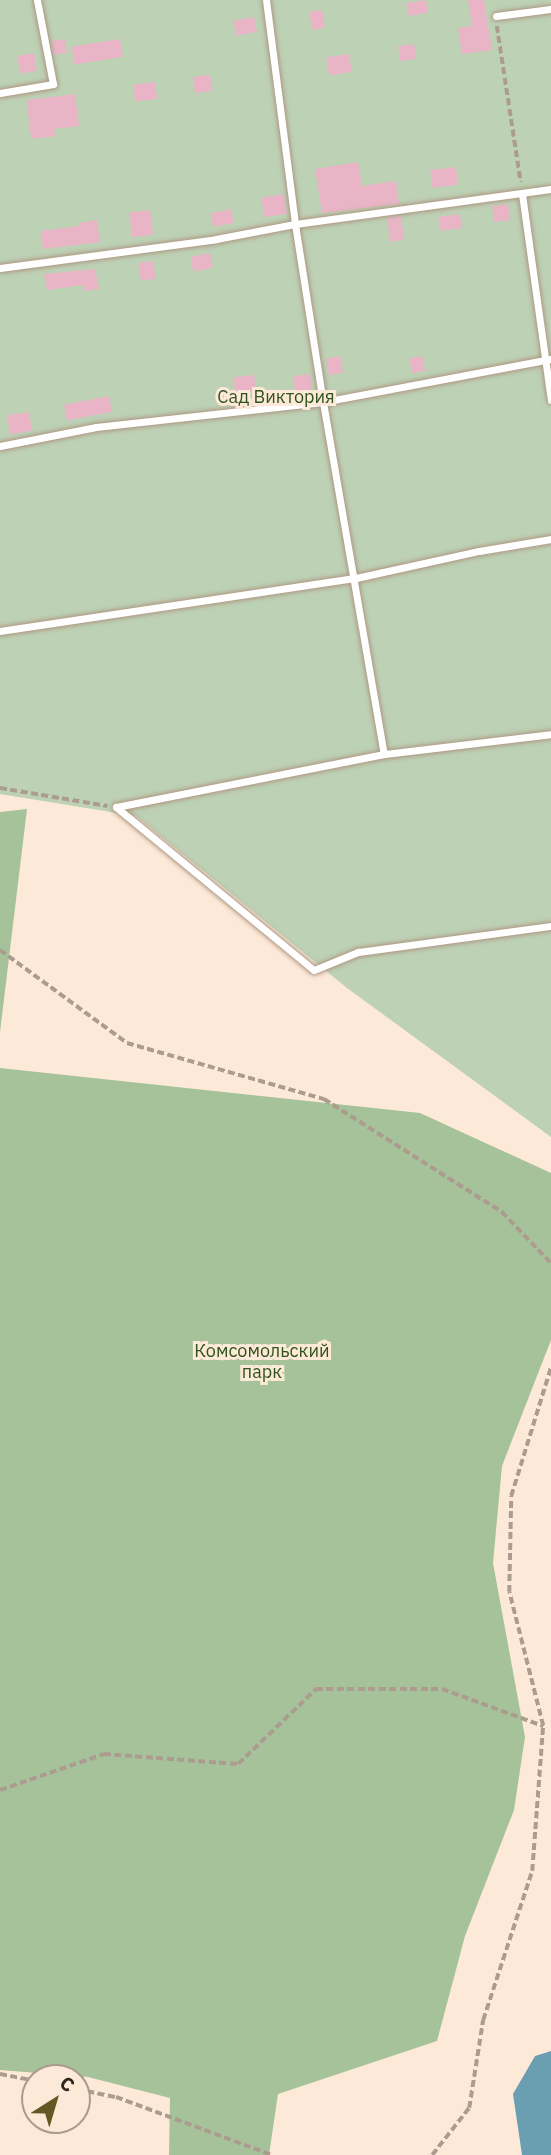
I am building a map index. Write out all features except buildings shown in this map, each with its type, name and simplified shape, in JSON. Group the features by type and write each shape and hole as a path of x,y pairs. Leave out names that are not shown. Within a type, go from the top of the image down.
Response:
{"lane":[{"path":"0,93 53,84 37,0"},
{"path":"266,0 295,224 384,754"},
{"path":"496,16 551,9"},
{"path":"0,268 551,189"},
{"path":"522,194 551,400"},
{"path":"0,446 96,427 323,402 547,360"},
{"path":"0,631 356,578 479,551 551,539"},
{"path":"116,807 384,754 551,734"},
{"path":"116,807 314,970 358,952 551,926"}],"path":[{"path":"496,16 522,194"},
{"path":"0,788 116,807"},
{"path":"0,950 127,1042 324,1099 502,1212 551,1263"},
{"path":"432,2155 469,2108 483,2020 532,1871 543,1726 509,1592 511,1496 551,1367"},
{"path":"0,1790 104,1754 238,1764 316,1689 442,1689 543,1726"},
{"path":"0,2074 21,2078"},
{"path":"91,2092 116,2096 272,2155"}],"green space":[{"name":"Сад Виктория","path":"0,0 551,0 551,1137 347,988 136,816 0,794"},
{"path":"27,809 0,1032 0,812"},
{"name":"Комсомольский парк","path":"0,1068 420,1113 551,1173 551,1340 502,1466 493,1563 525,1737 514,1810 465,1936 437,2041 278,2094 269,2155 169,2155 170,2098 91,2078 91,2064 21,2064 21,2072 0,2070"}],"water":[{"path":"551,2051 551,2155 522,2155 513,2094 535,2056"}]}
